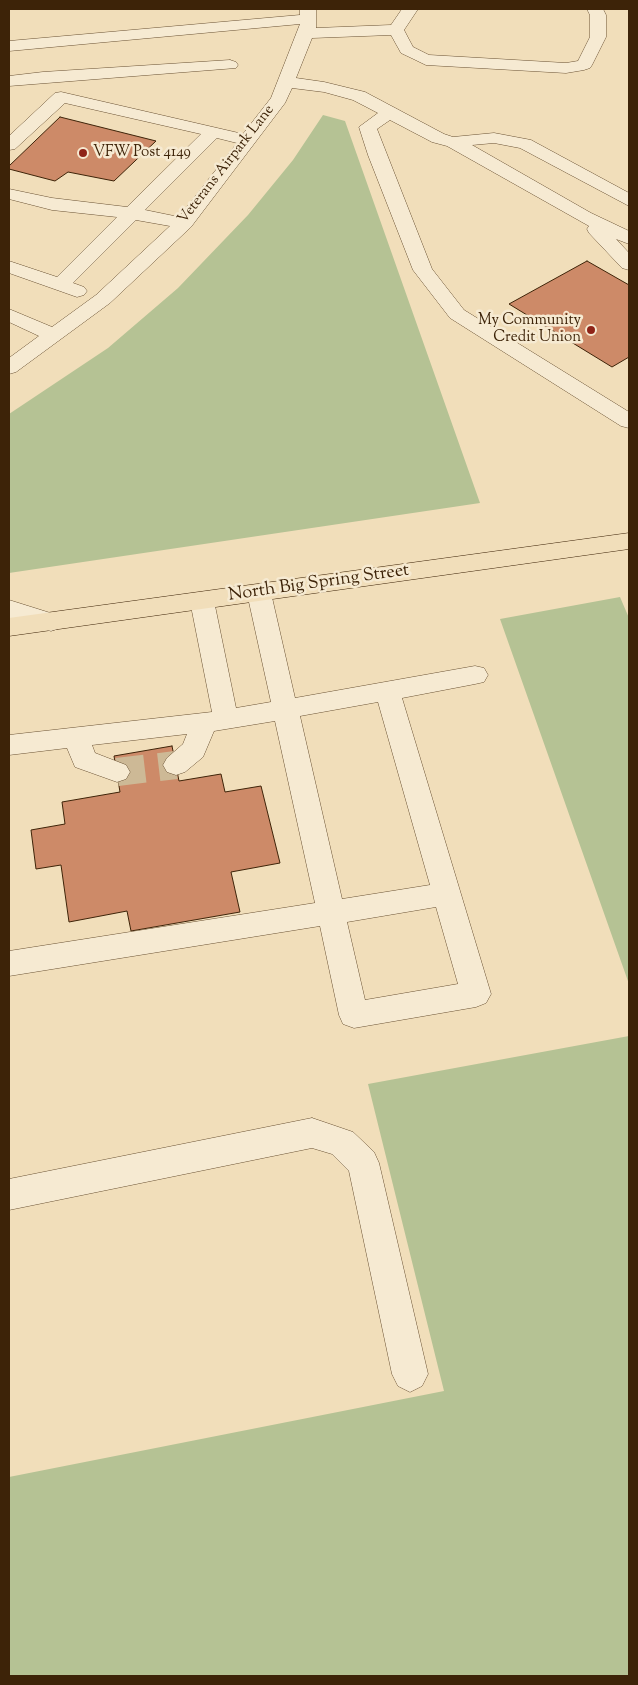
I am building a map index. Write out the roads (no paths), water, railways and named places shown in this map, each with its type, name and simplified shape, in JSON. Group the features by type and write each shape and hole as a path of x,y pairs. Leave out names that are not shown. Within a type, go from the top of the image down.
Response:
{"highway":[{"name":"North Big Spring Street","path":"9,627 629,541"}],"street":[{"path":"396,30 410,9"},
{"path":"396,30 407,50 426,60 566,68 584,65 598,37 598,15 595,9"},
{"path":"198,11 204,15 212,26"},
{"path":"9,46 212,26 307,20 396,30"},
{"name":"Veterans Airpark Lane","path":"9,368 103,299 184,223 279,99 307,20"},
{"path":"9,81 43,77 230,65"},
{"path":"43,77 61,97 248,140"},
{"path":"286,82 324,87 359,96 438,138 453,142 584,217 629,246"},
{"path":"9,145 61,97"},
{"path":"390,112 368,127 423,270 457,314 629,421"},
{"path":"60,285 214,132"},
{"path":"453,142 494,138 525,144 629,200"},
{"path":"9,194 52,204 131,213 184,223"},
{"path":"584,217 629,238"},
{"path":"584,217 629,253"},
{"path":"584,217 629,264"},
{"path":"9,267 103,299"},
{"path":"9,315 54,335"},
{"path":"259,593 354,1015 476,994 387,691"},
{"path":"176,765 194,750 215,721 202,601"},
{"path":"9,609 51,622"},
{"path":"9,745 215,721 475,675"},
{"path":"76,737 84,760 117,772"},
{"path":"9,964 446,894"},
{"path":"9,1195 312,1133 342,1142 363,1163 410,1374"}],"tunnel":[{"path":"117,772 176,765"}],"place":[{"name":"VFW Post 4149","path":"83,153"},
{"name":"My Community Credit Union","path":"591,330"}]}
